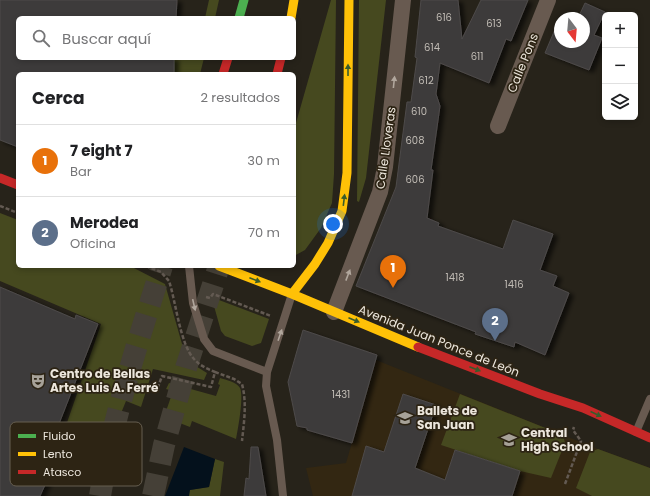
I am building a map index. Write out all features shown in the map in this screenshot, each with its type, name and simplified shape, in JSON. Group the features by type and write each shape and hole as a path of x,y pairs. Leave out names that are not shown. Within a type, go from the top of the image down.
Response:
{"main road":[{"path":"240,16 244,0"},
{"path":"291,16 294,0"},
{"path":"292,294 315,264 328,243 342,211 347,173 349,0"},
{"path":"224,72 227,60"},
{"path":"278,72 280,60"},
{"path":"0,178 16,184"},
{"name":"Avenida Juan Ponce de León","path":"224,268 292,294 440,355 540,394 583,408 650,438"}],"street":[{"name":"Calle Lloveras","path":"334,312 380,192 385,167 403,0"},
{"name":"Calle Pons","path":"498,126 548,0"}],"lane":[{"path":"189,268 193,303 204,339 214,351 267,372"},
{"path":"283,496 277,440 266,386 267,372 292,294"},
{"path":"636,432 650,399"}],"path":[{"path":"0,206 16,212"},
{"path":"151,268 161,272 169,281 186,348 195,360 205,368 234,378 242,384 245,395 242,441"},
{"path":"174,296 210,298 213,294 284,321"},
{"path":"158,387 162,376 210,387 215,372"},
{"path":"565,484 580,441"}],"shaded area":[{"path":"376,360 598,449 650,468 650,496 313,496 306,468 346,463"}],"green space":[{"path":"209,0 219,0 215,16 205,16"},
{"path":"331,0 336,0 334,174 332,203 321,228 305,250 296,255 296,123"},
{"path":"359,0 386,0 366,178 359,202 357,201"},
{"path":"174,60 204,60 200,72 174,72"},
{"path":"0,213 16,219 16,268 134,268 165,284 184,351 194,365 207,373 204,380 153,369 141,407 126,401 117,422 67,422 101,324 0,281"},
{"path":"219,300 269,319 261,343 252,346 225,336 221,331 214,306"},
{"path":"220,378 234,383 240,388 241,405 236,439 192,421 190,427 164,417 173,391 166,389 169,383 216,396 220,385 218,384"},
{"path":"460,394 563,435 565,443 551,478 520,471 441,445"},
{"path":"598,449 650,468 650,496 592,496 576,488 590,452"},
{"path":"215,459 224,462 220,496 189,496 189,490 209,487"}],"water":[{"path":"184,447 215,459 209,487 190,490 189,496 165,496"}],"building":[{"path":"0,0 177,0 176,16 16,16 16,60 174,60 174,72 16,72 16,146 0,140"},
{"path":"421,0 458,0 462,39 481,0 528,0 511,41 506,39 489,83 440,63 436,94 440,106 431,170 433,170 427,218 439,223 438,226 503,249 513,220 553,234 540,270 557,276 553,286 569,293 545,355 515,342 514,347 475,334 476,332 356,286 396,187 407,102 411,102 417,58 415,57"},
{"path":"585,3 605,12 602,12 602,18 594,35 602,38 589,70 545,53 554,32 554,48 590,48 590,12 581,12"},
{"name":"Centro de Bellas Artes Luis A. Ferré","path":"0,287 75,319 76,315 98,324 60,422 10,422 10,486 45,486 40,496 0,496"},
{"path":"303,330 377,355 352,443 297,426 288,382"},
{"path":"403,394 436,405 415,468 445,480 455,450 520,471 512,496 352,496 366,446 384,452"},
{"path":"251,447 258,447 266,496 244,496 246,478 249,479"}],"tunnel":[{"path":"116,422 135,351 161,268"},
{"path":"153,496 164,445 186,368 218,268"},
{"path":"100,496 102,486"}],"traffic: fast":[{"path":"240,16 244,0"}],"traffic: slow":[{"path":"291,16 294,0"},
{"path":"292,294 315,264 328,243 342,211 347,173 349,0"},
{"path":"224,268 292,294 418,347"}],"traffic: jam":[{"path":"224,72 227,60"},
{"path":"278,72 280,60"},
{"path":"0,178 16,184"},
{"path":"418,347 540,394 583,408 650,438"}],"place":[{"name":"7 eight 7","path":"393,288"},
{"name":"Merodea","path":"495,341"},
{"name":"Centro de Bellas Artes Luis A. Ferré","path":"38,381"},
{"name":"Ballets de San Juan","path":"405,418"},
{"name":"Central High School","path":"509,440"}]}
